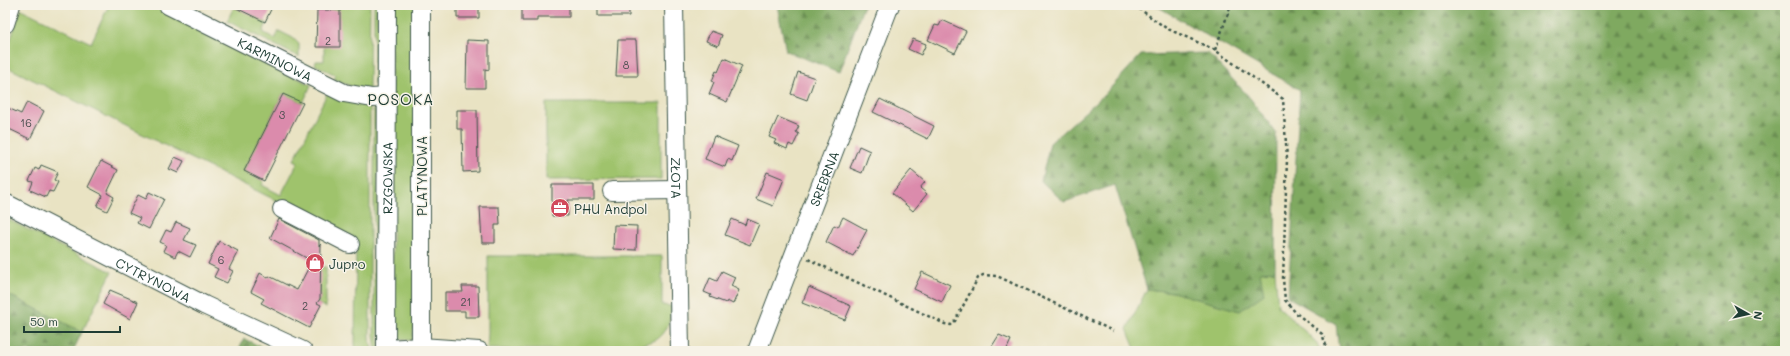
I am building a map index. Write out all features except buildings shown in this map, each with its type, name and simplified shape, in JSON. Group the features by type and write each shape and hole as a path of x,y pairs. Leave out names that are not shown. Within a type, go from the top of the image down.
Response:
{"street":[{"path":"5,24 11,5"},
{"name":"KARMINOWA","path":"168,5 344,93 372,98 387,97"},
{"name":"RZGOWSKA","path":"386,350 387,5"},
{"name":"PLATYNOWA","path":"420,347 421,5"},
{"name":"ZŁOTA","path":"674,5 680,351"},
{"name":"SREBRNA","path":"757,351 890,5"},
{"path":"612,191 677,190"},
{"name":"CYTRYNOWA","path":"5,203 204,305 303,351"},
{"path":"282,209 350,244"},
{"path":"386,350 420,347 479,351"}],"path":[{"path":"1134,5 1166,28 1215,50 1284,99 1287,159 1283,278 1285,300 1296,313 1322,334 1328,351"},
{"path":"1215,50 1231,5"},
{"path":"795,253 950,325 955,321 978,278 988,275 997,276 1113,331"}],"green space":[{"path":"109,5 152,5 311,85 303,103 283,94 244,171 264,181 262,185 281,195 298,162 294,160 329,90 370,104 370,338 372,351 355,351 356,240 5,66 5,56 21,9 91,43"},
{"path":"235,5 267,23 263,32 275,39 279,31 293,38 299,44 299,57 227,21"},
{"path":"324,5 370,5 369,89 362,91 334,79 336,75 315,65 316,61 324,61"},
{"path":"374,5 378,5 378,73 374,85"},
{"path":"391,5 417,5 418,296 412,341 398,338 393,332"},
{"path":"777,5 864,5 839,72 786,51"},
{"path":"1155,5 1785,5 1785,351 1339,351 1336,324 1288,297 1300,90"},
{"path":"1208,53 1250,98 1276,133 1275,271 1260,272 1264,294 1240,311 1173,292 1147,289 1115,185 1064,202 1041,181 1050,143 1104,95 1141,55"},
{"path":"546,103 661,103 661,179 546,180"},
{"path":"374,108 378,115 379,351 376,351 374,336"},
{"path":"5,218 112,272 82,332 5,293"},
{"path":"488,256 662,256 662,305 671,306 669,323 660,337 649,342 630,346 550,350 487,349"},
{"path":"320,267 326,267 326,308 317,303 321,296 318,295"},
{"path":"1275,271 1278,306 1317,343 1320,351 1136,351 1127,329 1147,289 1173,292 1240,311 1259,272"},
{"path":"5,293 82,332 73,351 5,351"},
{"path":"244,339 271,351 238,351"}],"place":[{"name":"PHU Andpol","path":"560,208"},
{"name":"Jupro","path":"315,263"}],"district":[{"name":"POSOKA","path":"401,99"}]}
